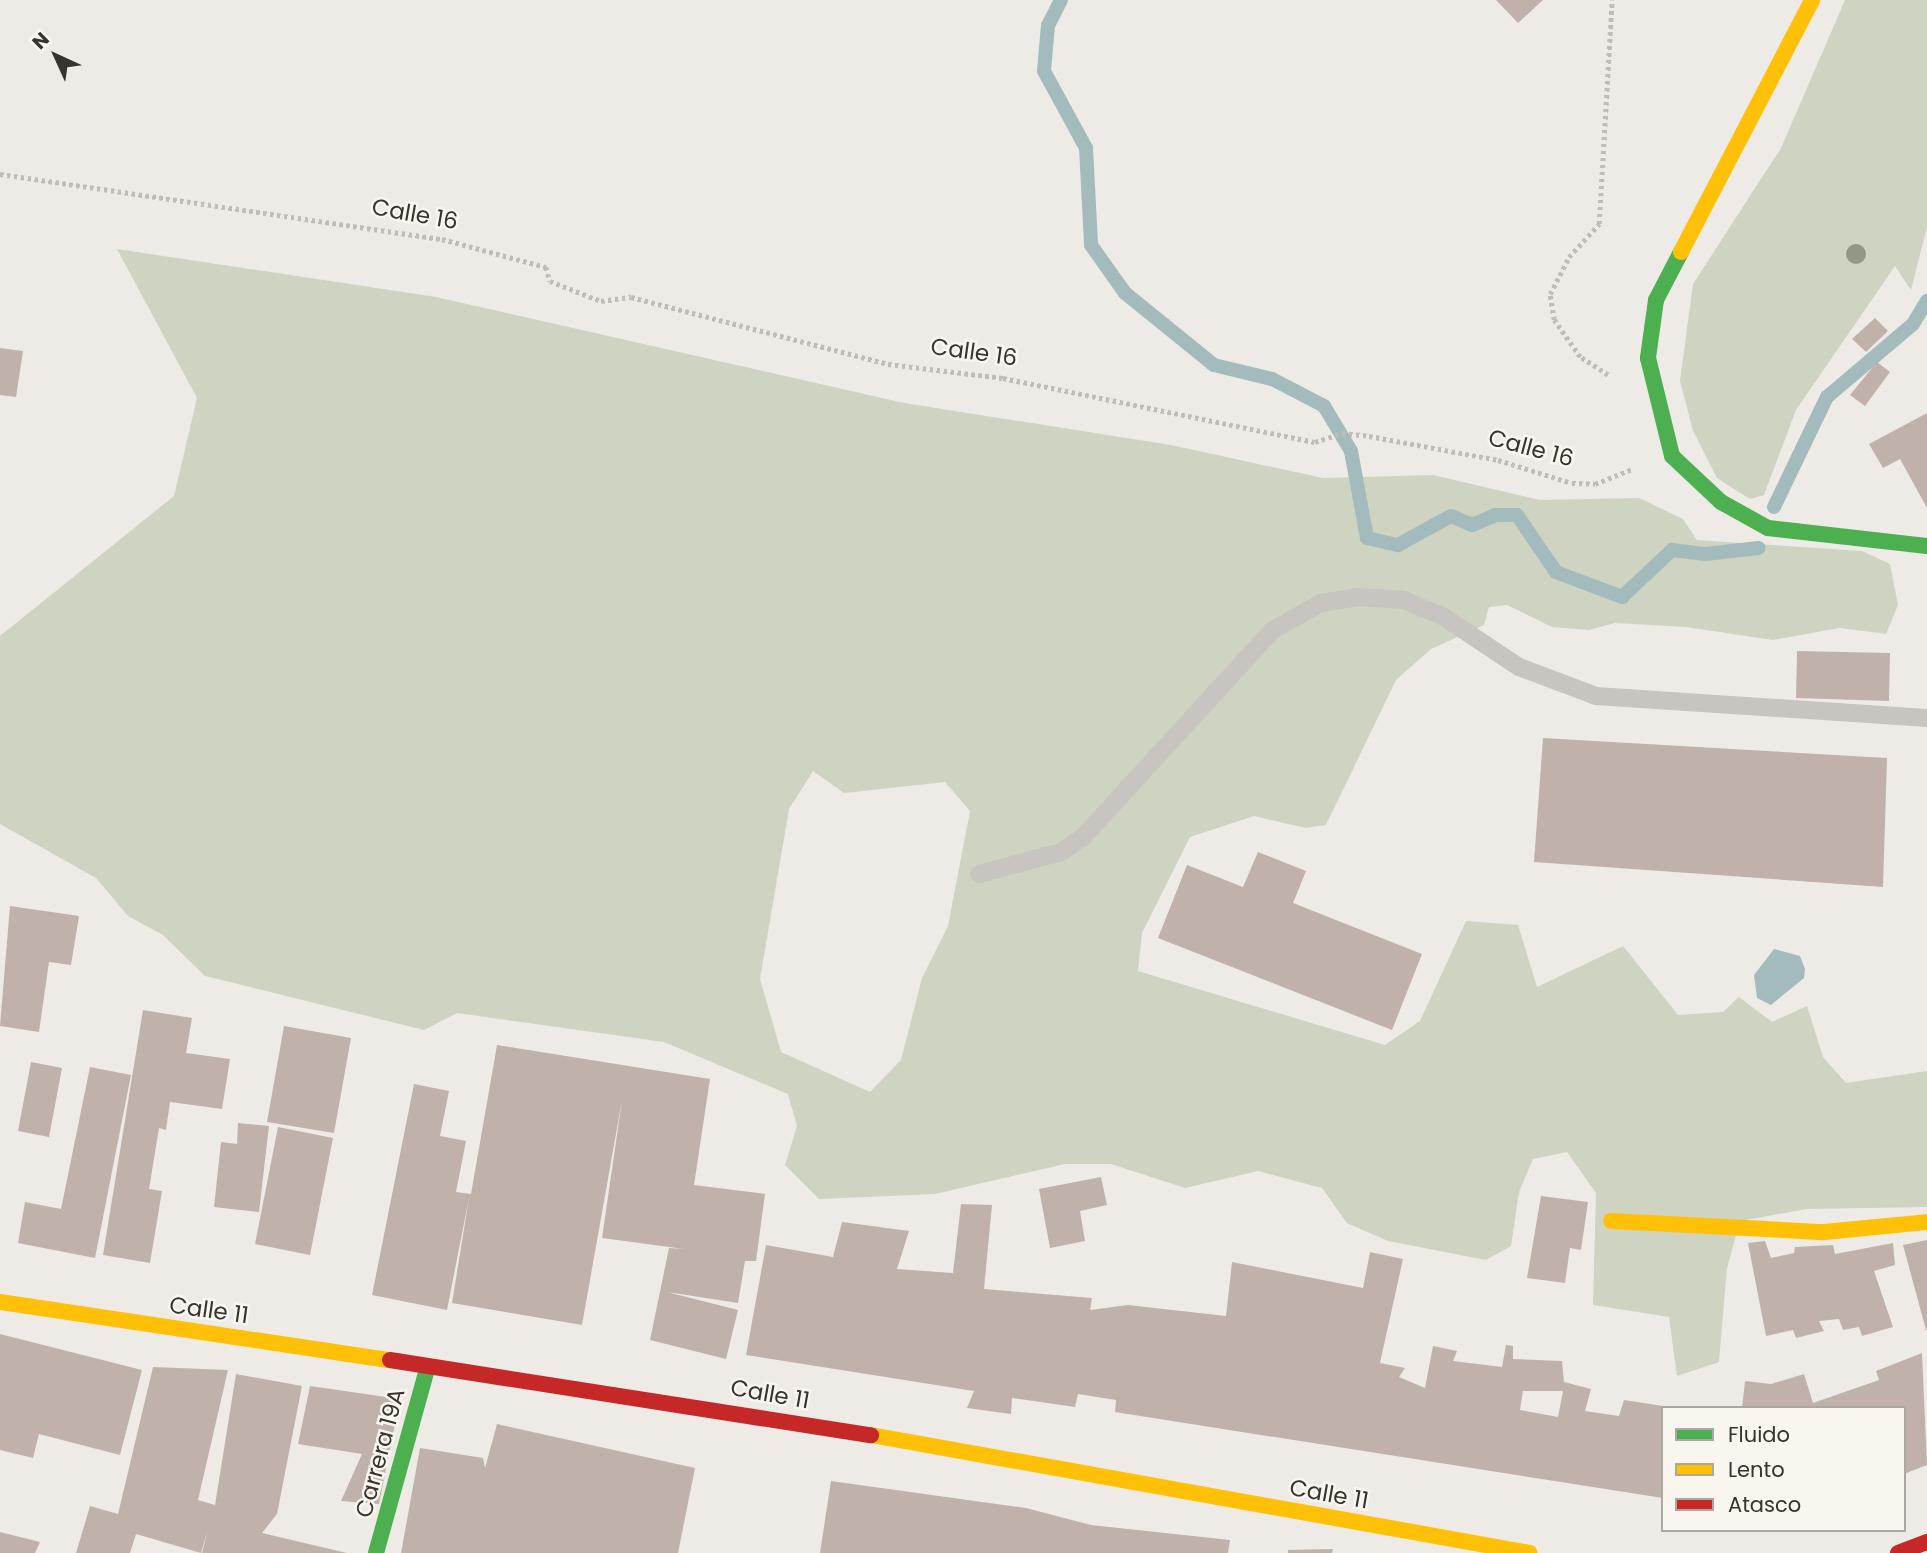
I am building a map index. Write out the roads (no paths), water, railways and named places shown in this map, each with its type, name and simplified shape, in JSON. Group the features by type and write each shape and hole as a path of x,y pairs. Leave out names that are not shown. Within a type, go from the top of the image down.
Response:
{"street":[{"path":"1812,0 1656,300 1648,358 1654,392 1672,456 1721,502 1768,528 1927,546"},
{"path":"1611,1221 1824,1231 1927,1222"},
{"name":"Calle 11","path":"0,1302 737,1411 1530,1553"},
{"name":"Carrera 19A","path":"376,1553 428,1366"},
{"path":"1898,1553 1927,1542"}],"lane":[{"path":"979,874 1061,852 1083,837 1273,630 1321,603 1357,597 1414,604 1519,667 1596,696 1927,719"}],"water":[{"path":"1774,949 1800,956 1805,969 1804,978 1771,1005 1757,998 1754,975"}],"waterway":[{"path":"1061,0 1048,25 1044,71 1086,148 1091,245 1125,293 1214,365 1272,379 1324,406 1351,451 1367,538 1398,545 1451,516 1472,525 1495,515 1517,515 1556,572 1622,597 1672,550 1706,554 1759,548"},
{"path":"1774,507 1827,397 1913,324 1927,301"}]}
